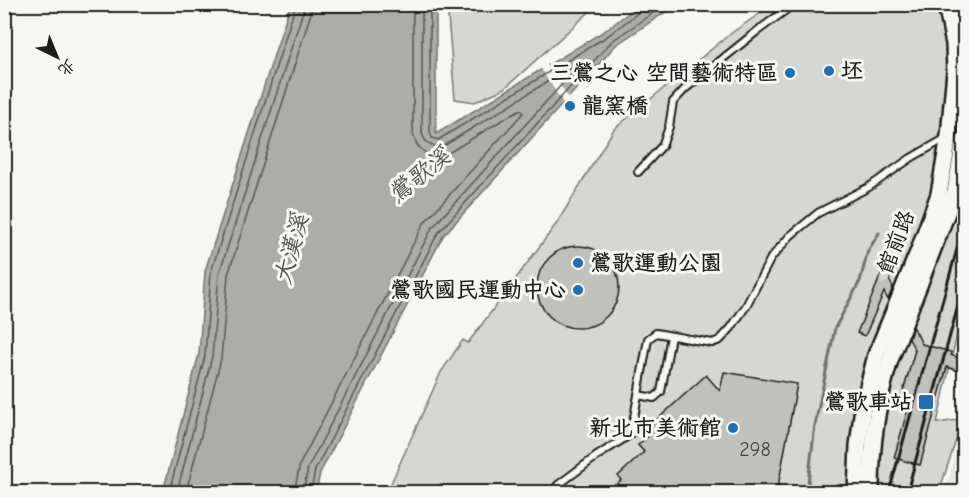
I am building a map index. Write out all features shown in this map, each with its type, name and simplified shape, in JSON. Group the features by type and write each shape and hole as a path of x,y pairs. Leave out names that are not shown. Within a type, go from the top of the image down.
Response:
{"street":[{"name":"館前路","path":"856,492 863,407 876,355 939,194 949,136 955,71 954,44 946,4"},
{"path":"959,4 964,36"},
{"name":"館前路","path":"871,492 872,449 885,376 955,192 964,141"}],"lane":[{"path":"638,172 662,146 669,127 673,102 685,89 794,4"},
{"path":"553,492 558,485 597,456 631,434 648,339 656,333 712,343 720,340 746,306 771,258 790,236 818,213 869,187 911,158 949,136"},
{"path":"638,395 654,398 661,393 671,336"}],"shaded area":[{"path":"447,5 529,5 543,10 597,5 505,88 475,102 455,99"},
{"path":"772,5 964,5 964,303 937,423 964,419 964,426 960,428 939,492 387,492 441,372 463,340 468,343 557,223 614,129 730,34"},
{"path":"962,430 964,430 964,492 945,492"}],"water":[{"path":"290,5 436,5 436,134 606,30 639,5 676,5 616,45 443,236 320,473 316,492 163,492 199,354 205,271"}],"pier":[{"path":"546,63 570,100 565,106 540,67"}],"building":[{"name":"鶯歌國民運動中心","path":"578,246 594,249 607,258 616,271 619,287 616,303 607,316 594,325 578,328 562,325 549,316 540,303 537,287 540,271 549,258 562,249"},
{"path":"882,272 891,276 889,280 893,287 888,300 884,292 865,336 857,333"},
{"path":"913,326 922,344 951,352 951,355 964,360 964,373 947,367 920,465 894,458 907,412 899,410 915,350 909,339"},
{"path":"724,372 797,384 777,492 616,492 612,488 621,480 618,476 644,452 638,445 654,431 650,426 706,375 720,391"}],"waterway":[{"path":"808,492 815,425 835,328 860,281 868,251 879,233"}],"tunnel":[{"path":"885,283 887,273"}],"railway":[{"path":"889,492 964,224"},
{"path":"907,492 964,284"}],"place":[{"name":"坯","path":"829,71"},
{"name":"三鶯之心 空間藝術特區","path":"790,73"},
{"name":"龍窯橋","path":"570,106"},
{"name":"鶯歌運動公園","path":"578,263"},
{"name":"鶯歌國民運動中心","path":"578,290"},
{"name":"鶯歌車站","path":"926,402"},
{"name":"新北市美術館","path":"733,428"}],"water label":[{"name":"鶯歌溪","path":"419,175"},
{"name":"大漢溪","path":"291,249"}]}
